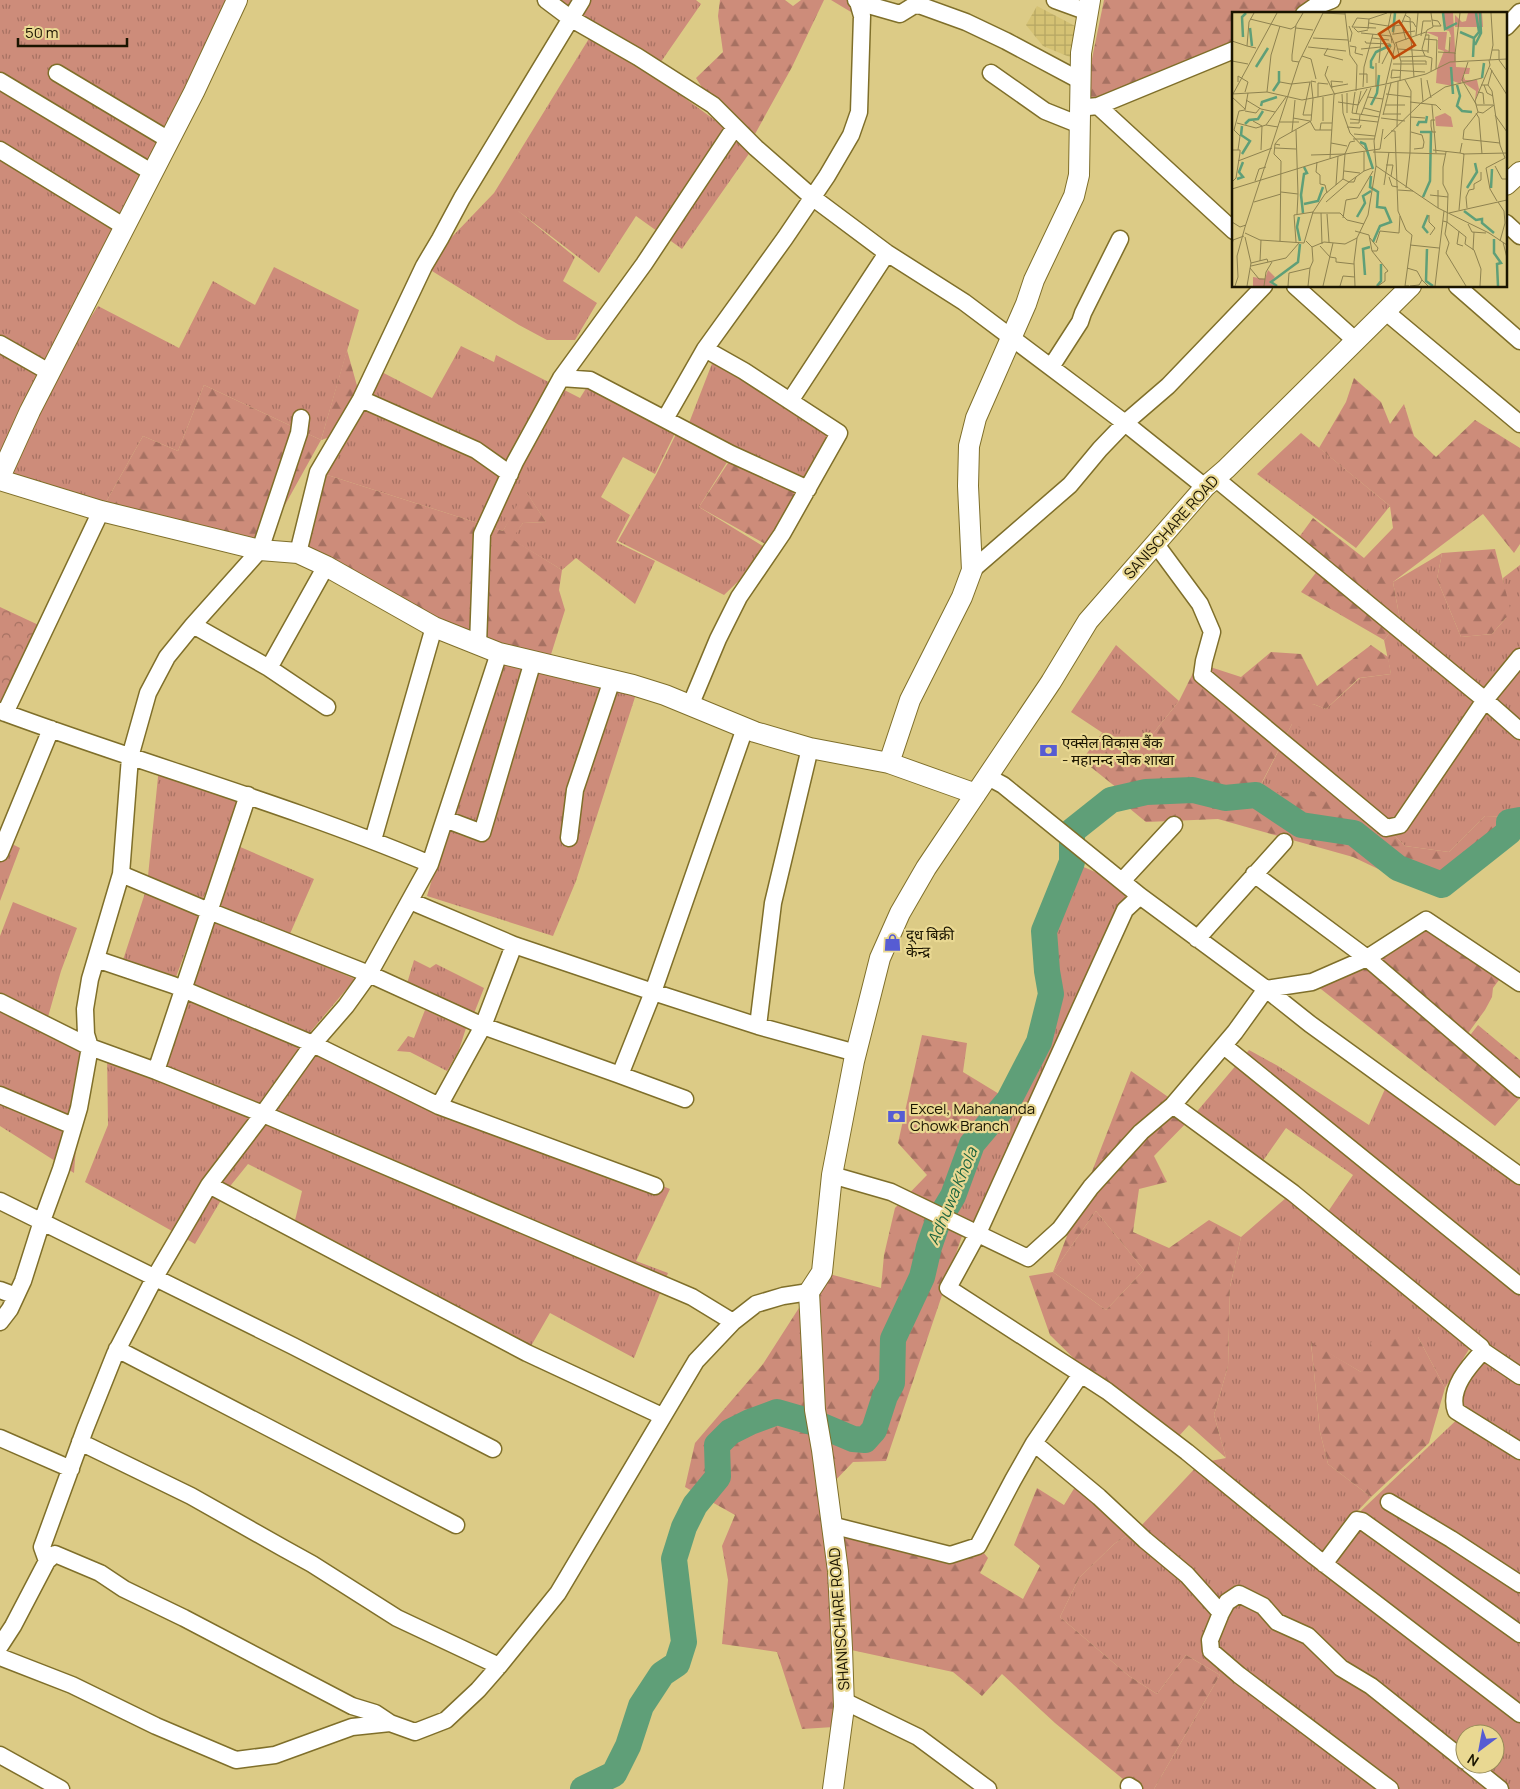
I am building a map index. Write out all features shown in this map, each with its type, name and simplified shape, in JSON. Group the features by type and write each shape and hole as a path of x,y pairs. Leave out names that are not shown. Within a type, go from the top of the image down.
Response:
{"street":[{"path":"237,0 194,92 49,372 0,479 101,511 260,550 298,553 326,566 434,627 499,653 666,695 745,728 810,748 889,763 976,794"},
{"path":"546,0 570,18 713,105 735,128 812,198 888,252 964,302 1125,423 1210,482 1485,700 1520,731"},
{"path":"298,553 318,472 360,399 424,266 462,198 582,0"},
{"path":"889,763 910,700 962,597 972,570 968,503 969,446 976,418 1026,304 1034,280 1074,196 1079,175 1086,113 1081,81 1082,53 1089,6 1055,0"},
{"path":"857,1 888,12 900,14 913,6 919,5 957,18 1006,40 1081,81"},
{"path":"665,419 705,349 780,245 827,176 851,135 859,112 862,16 857,1"},
{"path":"1310,12 1331,5"},
{"path":"1508,25 1520,12"},
{"path":"991,73 1045,111 1086,113 1232,51"},
{"path":"58,73 169,140"},
{"path":"0,81 153,173"},
{"path":"1086,113 1232,229"},
{"path":"478,645 482,534 510,474 561,378 644,264 735,128"},
{"path":"0,150 125,228"},
{"path":"1508,183 1520,172"},
{"path":"1508,225 1520,236"},
{"path":"1051,367 1080,322 1120,239"},
{"path":"790,401 888,252"},
{"path":"972,570 1070,486 1100,449 1125,423 1168,386 1262,288"},
{"path":"1296,288 1356,341"},
{"name":"SANISCHARE ROAD","path":"809,1292 822,1272 832,1175 856,1053 880,958 900,913 926,868 1051,682 1088,621 1210,482 1409,288"},
{"path":"1460,288 1520,341"},
{"path":"1386,312 1520,424"},
{"path":"0,344 49,372"},
{"path":"690,706 718,639 739,597 782,534 839,433 744,371 705,349"},
{"path":"561,378 590,380 731,454 808,490"},
{"path":"360,399 476,450 510,474"},
{"path":"0,1322 10,1309 22,1281 61,1170 79,1108 90,1047 86,1034 85,1009 90,979 121,874 130,757 148,693 167,657 260,550 299,433 301,418"},
{"path":"101,511 3,712 130,757 248,795 373,840 430,864"},
{"path":"1155,543 1200,604 1212,632 1202,675 1386,828 1400,825 1485,700 1520,657"},
{"path":"268,668 326,566"},
{"path":"193,625 268,668 327,707"},
{"path":"373,840 434,627"},
{"path":"47,1561 42,1547 80,1442 117,1349 155,1277 209,1185 313,1044 346,1006 369,974 430,864 499,653"},
{"path":"445,819 482,833 533,661"},
{"path":"569,838 575,790 612,680"},
{"path":"620,1075 653,992 745,728"},
{"path":"0,853 51,729"},
{"path":"758,1026 773,903 810,748"},
{"path":"988,777 1003,785 1140,896 1310,1024 1520,1176"},
{"path":"156,1071 248,795"},
{"path":"1122,881 1174,825"},
{"path":"1197,939 1284,842"},
{"path":"121,874 369,974 483,1026 685,1099"},
{"path":"1254,874 1367,958 1520,1088"},
{"path":"1140,896 1125,910 978,1233 948,1288 1107,1391 1187,1452 1324,1564 1520,1714"},
{"path":"410,901 514,945 758,1026 856,1053"},
{"path":"832,1175 891,1192 1028,1258 1060,1229 1091,1187 1140,1132 1173,1105 1224,1046 1266,989 1312,982 1367,958 1426,920 1520,983"},
{"path":"439,1106 483,1026 514,945"},
{"path":"96,959 182,990 313,1044 439,1106 655,1186"},
{"path":"0,1002 90,1047 263,1114 692,1297 733,1322"},
{"path":"1224,1046 1520,1286"},
{"path":"0,1095 73,1126"},
{"path":"1173,1105 1293,1193 1481,1346 1483,1351 1520,1376"},
{"path":"209,1185 527,1353 662,1416"},
{"path":"0,1201 293,1346 493,1449"},
{"path":"0,1290 16,1296"},
{"path":"0,1646 13,1626 47,1561 55,1554 100,1573 124,1589 184,1618 352,1706 375,1713 390,1723 415,1732 446,1720 478,1690 558,1593 696,1360 733,1322 756,1304 783,1296 809,1292"},
{"name":"SHANISCHARE ROAD","path":"809,1292 815,1410 838,1570 844,1701 833,1789"},
{"path":"117,1349 456,1525"},
{"path":"1483,1351 1468,1367 1458,1386 1453,1402 1456,1411 1520,1451"},
{"path":"831,1525 950,1555 978,1546 1012,1480 1034,1443 1081,1374"},
{"path":"0,1438 71,1470"},
{"path":"80,1442 191,1496 291,1552 397,1618 499,1666"},
{"path":"1034,1443 1099,1497 1145,1540 1187,1575 1221,1613"},
{"path":"1389,1502 1451,1539 1520,1584"},
{"path":"1324,1564 1357,1520 1362,1521 1520,1634"},
{"path":"1390,1789 1211,1651 1210,1640 1227,1602 1239,1594 1263,1606 1277,1622 1308,1636 1341,1668 1371,1686 1455,1753"},
{"path":"0,1657 72,1685 156,1726 236,1760 275,1754 352,1727 390,1723"},
{"path":"844,1701 918,1737 988,1789"},
{"path":"0,1755 62,1789"},
{"path":"1481,1774 1500,1789"}],"shaded area":[{"path":"1037,6 1077,27 1072,58 1043,46 1026,25"}],"green space":[{"path":"0,0 228,0 33,406 98,306 179,348 213,281 255,305 274,267 359,310 321,440 204,385 178,451 143,436 101,511 0,480"},
{"path":"547,0 696,0 701,4 656,69 600,36 753,148 682,249 636,216 599,273 517,210 575,257 563,281 597,303 575,340 547,340 519,325 424,266 494,193 593,32"},
{"path":"720,0 785,0 793,6 801,0 824,0 792,67 755,134 713,105 696,78 723,52 718,16"},
{"path":"831,0 856,0 856,15"},
{"path":"1104,0 1309,0 1294,12 1232,12 1232,43 1099,103 1089,101 1086,88"},
{"path":"461,346 494,362 496,355 580,398 590,382 676,431 655,474 623,457 601,497 630,515 616,542 655,561 635,604 576,558 562,570 511,539 523,523 546,522 526,492 503,531 318,472 374,368 432,398"},
{"path":"347,350 368,425 321,440"},
{"path":"713,361 835,437 805,487 689,423"},
{"path":"1354,378 1381,402 1390,424 1404,404 1414,436 1436,457 1475,420 1520,448 1520,544 1514,553 1483,514 1393,582 1400,620 1384,640 1301,592 1318,570 1297,540 1313,518 1364,558 1393,528 1390,506 1319,448 1346,402"},
{"path":"204,385 321,440 260,550 101,511 143,436 178,451"},
{"path":"677,432 729,459 699,507 766,548 750,570 724,595 618,541 656,475"},
{"path":"1301,433 1390,506 1356,548 1257,474"},
{"path":"730,460 802,490 767,545 699,507"},
{"path":"318,472 503,531 525,490 546,522 523,523 512,539 562,570 559,590 565,610 548,664 512,656 298,553"},
{"path":"1495,549 1511,612 1492,634 1461,637 1437,579 1442,553"},
{"path":"1442,553 1437,579 1461,637 1492,634 1506,618 1503,578 1520,565 1520,817 1485,816 1449,852 1405,846 1357,799 1256,795 1292,724 1313,704 1326,709 1360,678 1391,674 1384,640 1400,620 1393,582"},
{"path":"0,607 45,628 0,711"},
{"path":"1116,645 1179,701 1136,755 1071,712"},
{"path":"1371,645 1388,657 1391,674 1359,678 1326,709 1313,704 1305,730 1292,724 1256,794 1332,791 1357,799 1405,846 1449,852 1485,816 1520,817 1520,837 1509,832 1433,895 1353,857 1218,819 1146,822 1112,794 1117,788 1082,760 1102,733 1136,755 1179,701 1198,663 1241,677 1271,652 1301,654 1317,686"},
{"path":"499,653 636,694 576,881 553,936 427,896"},
{"path":"159,767 248,795 202,901 148,876"},
{"path":"0,838 20,848 0,901"},
{"path":"238,846 314,879 289,936 218,909"},
{"path":"1072,862 1100,874 1140,896 978,1233 955,1222 972,1144 1009,1100 1039,1042 1055,901"},
{"path":"145,893 199,915 173,985 122,963"},
{"path":"13,902 77,928 61,971 46,1024 90,1047 79,1108 74,1173 0,1126 0,936"},
{"path":"212,919 355,979 307,1036 328,1053 670,1189 636,1261 668,1273 634,1358 550,1313 527,1353 293,1229 302,1191 248,1164 227,1190 195,1244 85,1182 108,1125 107,1053 156,1071"},
{"path":"1426,920 1502,976 1493,988 1492,997 1485,1010 1466,1036 1377,959"},
{"path":"414,960 430,968 436,964 484,988 473,1016 406,987"},
{"path":"1370,966 1520,1095 1520,1098 1495,1126 1312,982"},
{"path":"425,1010 466,1028 459,1050 447,1071 410,1052 397,1051 408,1036 414,1038"},
{"path":"1478,1025 1520,1060 1520,1081 1468,1038"},
{"path":"922,1035 967,1043 963,1072 1009,1100 972,1145 955,1222 965,1227 886,1461 853,1462 831,1485 831,1525 950,1555 978,1546 988,1558 980,1573 1023,1599 1040,1566 1014,1545 1037,1488 1064,1505 1078,1482 1140,1527 1114,1544 1079,1578 1060,1617 1129,1676 1157,1694 1186,1655 1220,1675 1154,1789 1135,1789 1055,1723 1002,1674 982,1696 953,1672 842,1648 834,1727 802,1729 777,1652 722,1644 728,1580 722,1546 735,1515 685,1487 695,1443 763,1364 822,1272 881,1288 884,1255 895,1208 927,1175 898,1143"},
{"path":"1249,1050 1278,1066 1369,1125 1389,1080 1520,1176 1520,1789 1154,1789 1220,1675 1186,1655 1157,1694 1129,1676 1060,1617 1079,1578 1114,1544 1140,1527 1200,1463 1226,1458 1214,1415 1228,1366 1230,1287 1241,1237 1294,1191 1325,1216 1353,1175 1286,1128 1260,1165 1194,1115","holes":["1418,1337 1445,1388 1476,1338 1481,1359 1458,1405 1466,1411 1327,1543 1371,1497 1328,1464 1320,1432 1311,1343 1361,1372"]},
{"path":"1131,1071 1194,1115 1154,1156 1167,1182 1139,1189 1133,1232 1169,1248 1209,1220 1241,1237 1230,1287 1228,1366 1214,1415 1226,1458 1189,1425 1179,1436 1107,1391 1050,1335 1029,1276 1053,1272","holes":["1096,1211 1144,1270 1106,1310 1053,1272"]},
{"path":"1096,1211 1144,1270 1106,1310 1053,1272"},
{"path":"1373,1337 1418,1337 1445,1388 1429,1443 1371,1497 1328,1464 1320,1432 1311,1342 1361,1372"}],"waterway":[{"name":"Adhuwa Khola","path":"583,1789 614,1774 628,1746 641,1706 662,1674 677,1664 684,1642 674,1559 684,1527 695,1505 718,1477 717,1445 730,1432 777,1412 815,1423 853,1439 865,1440 874,1430 885,1396 892,1383 893,1339 922,1277 929,1247 938,1221 953,1196 972,1144 1009,1100 1039,1042 1051,994 1044,931 1072,862 1072,831 1111,800 1146,792 1193,790 1225,798 1256,795 1301,825 1354,833 1398,868 1442,885 1509,832 1509,822 1520,820"}],"place":[{"name":"एक्सेल विकास बैंक - महानन्द चोक शाखा","path":"1048,751"},
{"name":"दूध बिक्री केन्द्र","path":"892,943"},
{"name":"Excel, Mahananda Chowk Branch","path":"896,1117"}]}
